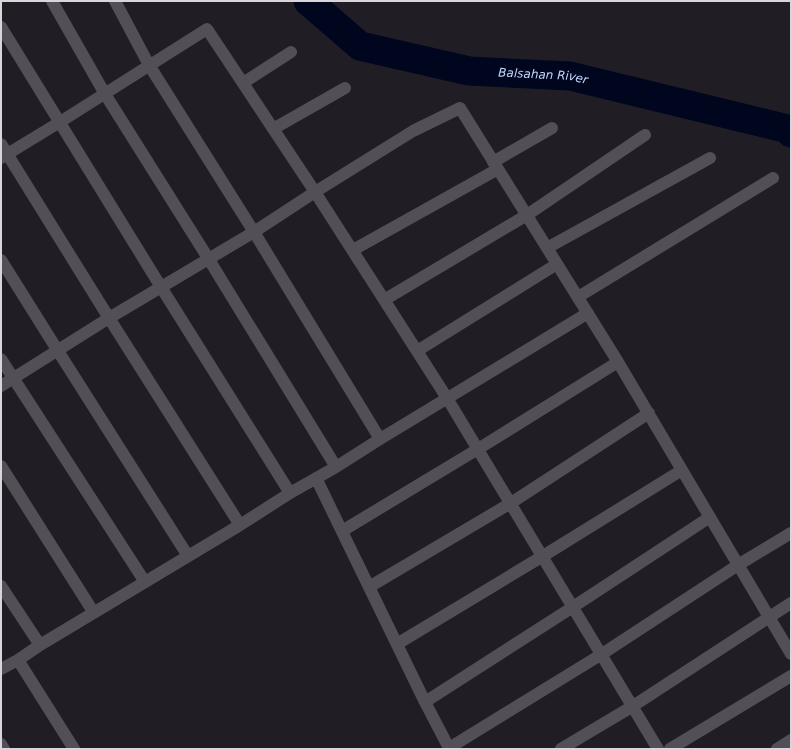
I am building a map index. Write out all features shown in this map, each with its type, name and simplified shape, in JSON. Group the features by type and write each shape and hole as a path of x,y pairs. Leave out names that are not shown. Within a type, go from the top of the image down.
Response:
{"street":[{"path":"52,1 105,94 208,258 336,467"},
{"path":"115,1 149,65 254,232 380,439"},
{"path":"1,28 290,493"},
{"path":"240,525 3,152 60,122 207,29 315,192 447,398 658,749"},
{"path":"243,83 291,52"},
{"path":"273,129 345,88"},
{"path":"1,386 109,318 254,232 413,131 460,108 618,362 791,654"},
{"path":"352,250 496,165 552,128"},
{"path":"384,300 527,215 645,135"},
{"path":"547,248 710,158"},
{"path":"578,297 773,178"},
{"path":"1,260 188,556"},
{"path":"417,351 557,264"},
{"path":"1,669 588,313"},
{"path":"1,359 145,582"},
{"path":"342,531 618,362"},
{"path":"369,587 511,503 648,413"},
{"path":"1,466 94,613"},
{"path":"397,644 682,470"},
{"path":"316,478 425,702 449,748 602,654 738,565 791,533"},
{"path":"425,702 710,517"},
{"path":"1,586 40,645"},
{"path":"561,749 633,706 791,603"},
{"path":"18,660 74,749"},
{"path":"670,749 791,676"},
{"path":"777,749 791,740"},
{"path":"1,744 4,749"}],"waterway":[{"name":"Balsahan River","path":"308,1 360,46 469,71 570,76 788,129 791,133"}]}
